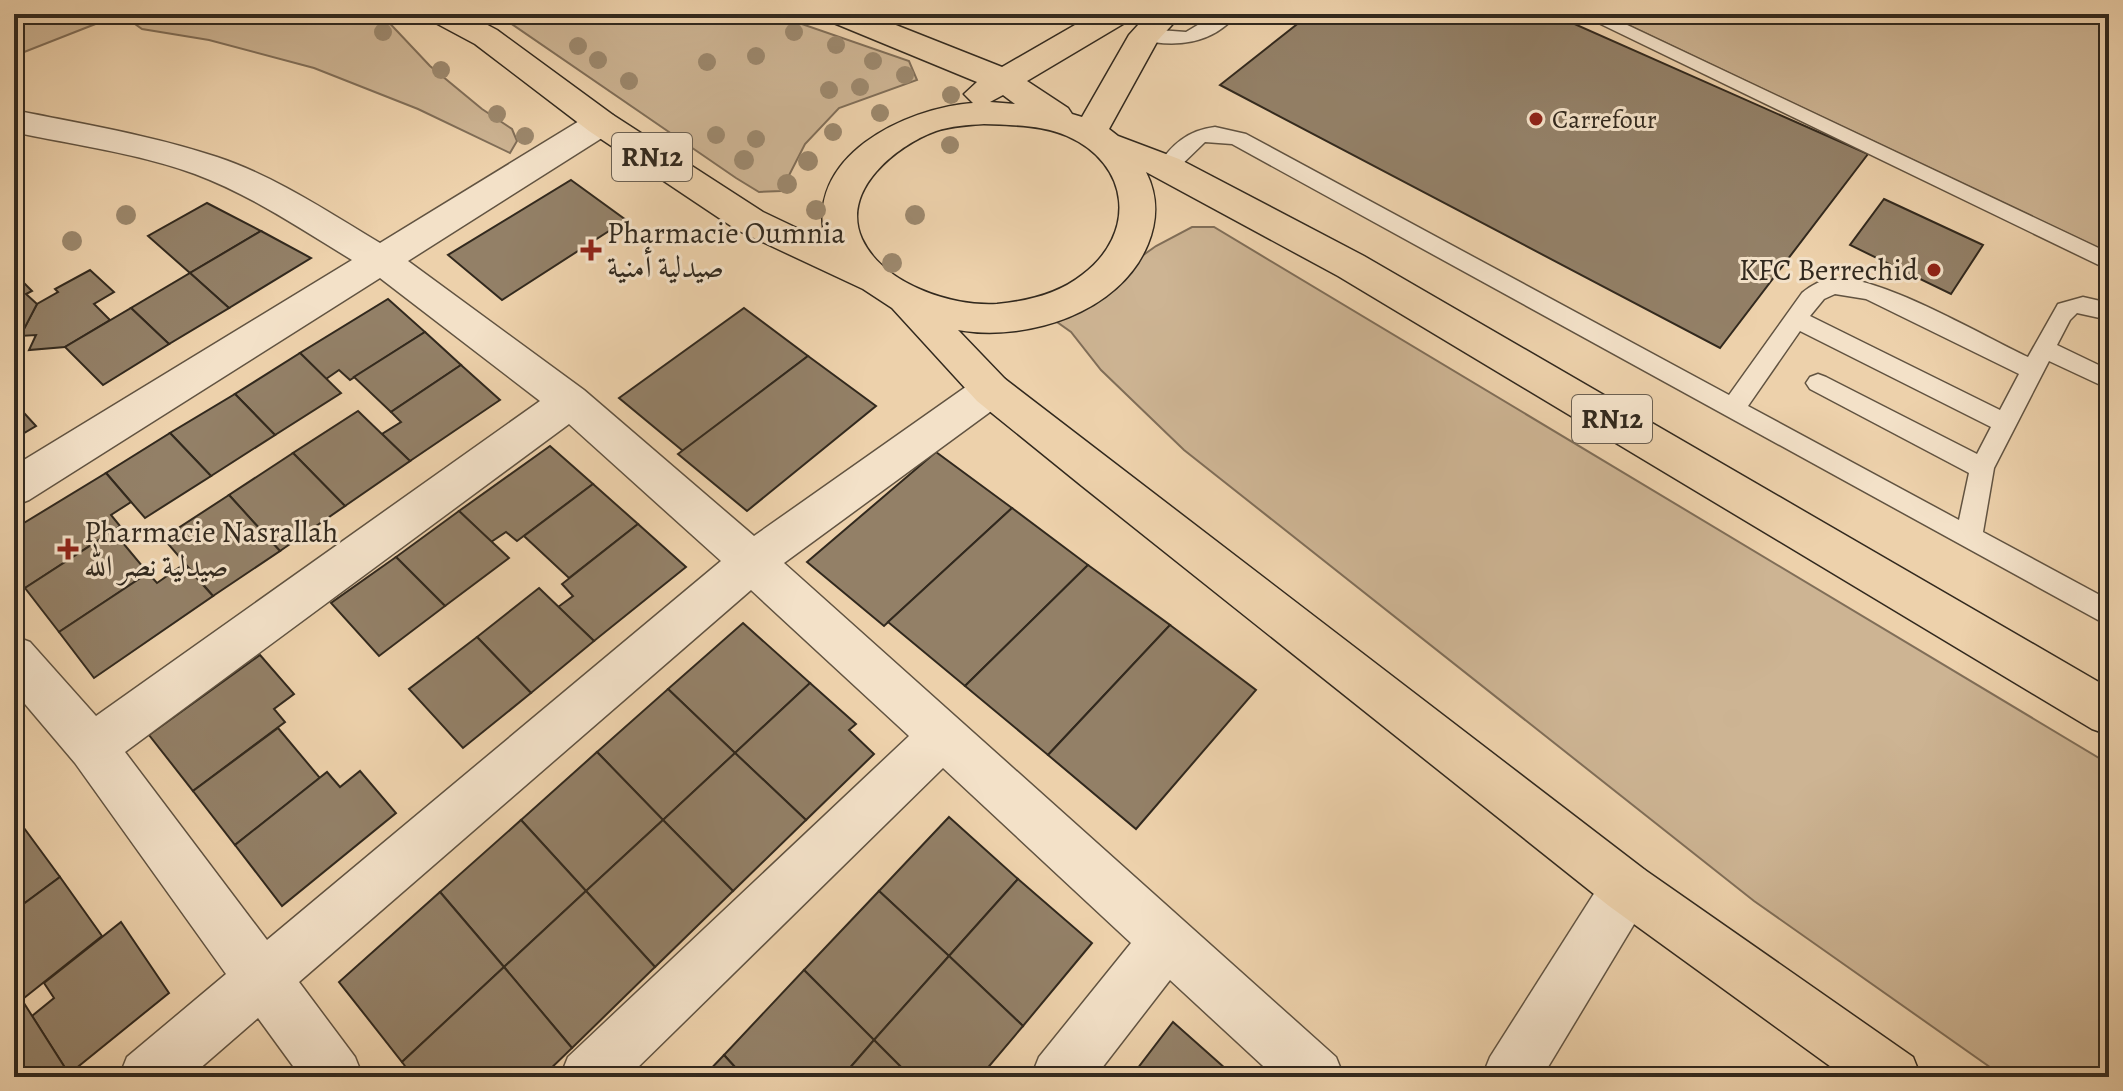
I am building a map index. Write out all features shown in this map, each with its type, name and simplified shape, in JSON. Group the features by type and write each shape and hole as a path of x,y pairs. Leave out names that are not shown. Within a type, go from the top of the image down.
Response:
{"main road":[{"name":"RN12","path":"443,14 486,37 601,123 750,221 890,290 991,390 1627,888 1893,1077"},
{"name":"RN12","path":"840,14 1003,80 1087,134 1167,167 1351,266 2109,713"},
{"path":"950,115 1017,115 1087,134 1131,175 1140,201 1138,228 1126,255 1104,279 1074,299 1036,312 995,318 953,316 890,290 844,241 840,214 847,187 863,163 887,142 917,126 950,115 1003,80 1117,14"},
{"path":"1087,134 1156,24"}],"street":[{"path":"14,121 144,148 207,166 266,192 381,260 570,401 752,562 1316,1077"},
{"path":"14,488 601,123"},
{"path":"147,1077 752,562 991,390"},
{"path":"92,747 570,401"},
{"path":"14,657 92,747 335,1077"},
{"path":"588,1077 942,737"},
{"path":"1510,1077 1627,888"},
{"path":"1059,1077 1166,942"}],"lane":[{"path":"1156,24 1172,40 1190,39 1228,14"},
{"path":"1589,14 2109,262"},
{"path":"1167,167 1191,140 1219,132 1239,139 2109,614"},
{"path":"1732,410 1795,319 1816,293 1824,288 1857,287 2031,369"},
{"path":"1969,537 1982,468 2065,309 2084,305 2109,312"},
{"path":"1795,319 2005,423"},
{"path":"2043,348 2109,380"},
{"path":"1818,383 1982,468"}],"shaded area":[{"path":"14,14 121,14 14,56"},
{"path":"121,14 381,14 430,66 482,109 512,129 517,141 510,153 418,109 314,68 209,40 142,29"},
{"path":"497,14 773,14 909,61 917,80 839,108 805,144 781,191 759,192"},
{"path":"1605,14 2100,14 2109,22 2109,253"},
{"path":"1192,227 1214,227 2109,764 2109,1077 2004,1077 1754,901 1184,450 1101,370 1071,332 1057,322 1096,298 1132,263 1156,246"}],"building":[{"path":"1310,14 1552,14 1868,154 1720,348 1220,85"},
{"path":"571,180 626,220 502,300 448,255"},
{"name":"KFC Berrechid","path":"1884,199 1983,245 1951,294 1850,245"},
{"path":"207,203 261,231 190,273 148,236"},
{"path":"261,231 311,258 229,308 190,273"},
{"path":"90,270 114,292 94,304 110,320 65,347 29,350 36,335 20,336 37,304 58,292 55,289"},
{"path":"14,273 32,291 26,294 37,304 23,331 14,331"},
{"path":"190,273 229,308 169,344 131,308"},
{"path":"388,299 425,332 350,380 339,370 326,379 300,353"},
{"path":"131,308 169,344 103,385 65,347"},
{"path":"744,308 808,356 683,451 619,398"},
{"path":"425,332 461,365 391,412 354,377"},
{"path":"300,353 341,393 275,435 235,394"},
{"path":"808,356 876,406 747,511 678,454"},
{"path":"461,365 500,400 410,461 382,434 401,422 391,412"},
{"path":"235,394 275,435 211,476 170,433"},
{"path":"14,402 36,426 14,439"},
{"path":"358,411 410,461 345,506 293,453"},
{"path":"170,433 211,476 145,518 106,473"},
{"path":"550,446 593,484 517,541 506,532 491,542 459,511"},
{"path":"936,452 1012,508 884,626 807,562"},
{"path":"293,453 345,506 280,551 229,495"},
{"path":"106,473 131,502 111,515 120,526 25,588 14,573 14,529"},
{"path":"593,484 638,524 569,578 524,536"},
{"path":"229,495 280,551 213,596 163,538"},
{"path":"1012,508 1088,565 965,686 888,622"},
{"path":"459,511 509,558 445,606 396,557"},
{"path":"638,524 686,567 594,641 558,607 573,596 562,584"},
{"path":"113,531 148,573 59,632 25,588"},
{"path":"396,557 445,606 379,656 331,603"},
{"path":"184,564 213,596 94,678 59,632 148,573 157,583"},
{"path":"1088,565 1170,625 1048,755 965,686"},
{"path":"539,588 594,641 531,693 477,637"},
{"path":"743,623 810,683 735,753 668,689"},
{"path":"1170,625 1256,690 1136,829 1048,755"},
{"path":"477,637 531,693 463,748 409,689"},
{"path":"260,655 294,694 274,709 285,722 193,791 149,735"},
{"path":"810,683 856,724 849,730 874,754 806,820 735,753"},
{"path":"668,689 735,753 663,820 597,752"},
{"path":"278,728 320,778 235,845 193,791"},
{"path":"597,752 663,820 586,891 521,820"},
{"path":"735,753 806,820 733,891 663,820"},
{"path":"360,771 396,813 282,906 235,845 327,772 340,787"},
{"path":"949,817 1018,879 949,956 879,891"},
{"path":"521,820 586,891 504,967 440,892"},
{"path":"663,820 733,891 655,967 586,891"},
{"path":"24,828 60,877 14,911 14,835"},
{"path":"60,877 102,936 14,1006 14,911"},
{"path":"1018,879 1092,943 1023,1026 949,956"},
{"path":"586,891 655,967 572,1048 504,967"},
{"path":"879,891 949,956 874,1040 804,970"},
{"path":"440,892 504,967 402,1062 339,982"},
{"path":"121,922 169,993 69,1074 32,1016 54,998 44,983"},
{"path":"949,956 1023,1026 980,1077 911,1077 874,1040"},
{"path":"504,967 572,1048 542,1077 413,1077 402,1062"},
{"path":"804,970 874,1040 842,1077 744,1077 724,1055"},
{"path":"22,1000 69,1074 65,1077 14,1077 14,1006"},
{"path":"1173,1022 1235,1077 1131,1077"},
{"path":"874,1040 911,1077 842,1077"},
{"path":"724,1055 744,1077 703,1077"}],"place":[{"name":"Carrefour","path":"1536,119"},
{"name":"Pharmacie Oumnia صيدلية أمنية","path":"591,250"},
{"name":"KFC Berrechid","path":"1934,270"},
{"name":"Pharmacie Nasrallah صيدلية نصر الله","path":"68,549"}]}
